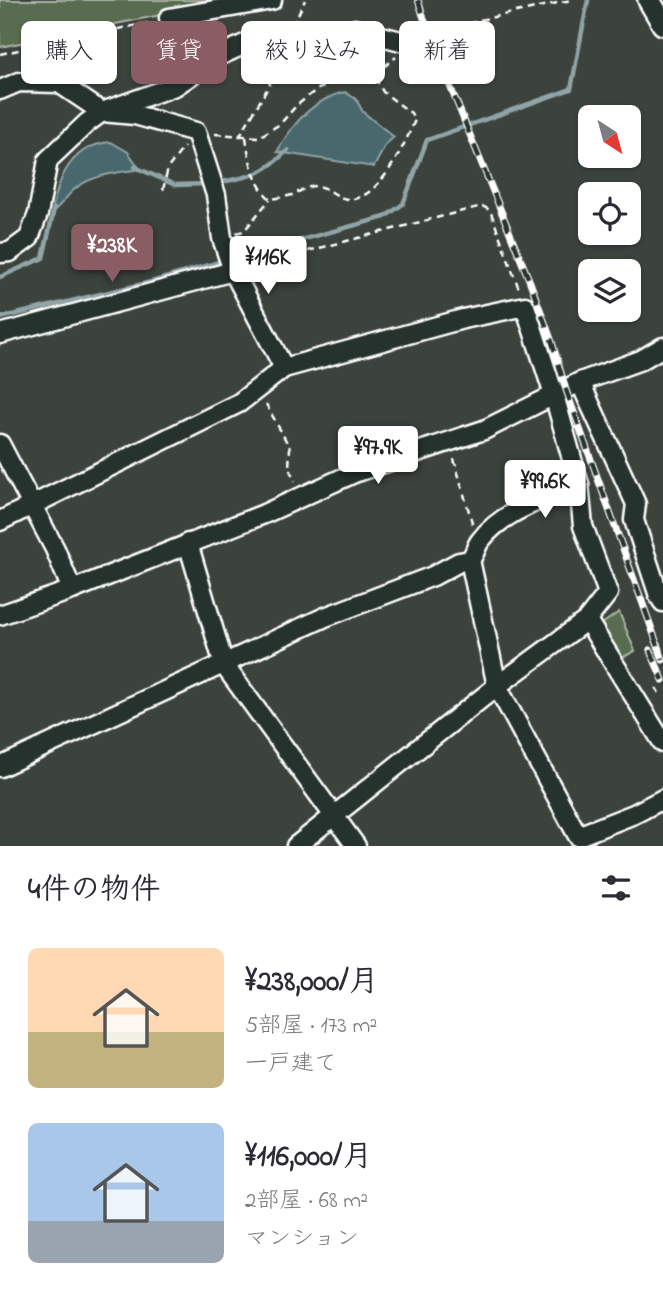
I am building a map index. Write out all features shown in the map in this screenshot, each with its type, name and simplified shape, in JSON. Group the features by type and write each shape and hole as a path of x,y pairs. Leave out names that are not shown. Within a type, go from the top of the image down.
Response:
{"main road":[{"path":"649,0 663,24"}],"street":[{"path":"169,18 272,0"},
{"path":"0,253 10,252 29,238 38,214 48,160 87,123 102,112 175,86 221,55 241,46"},
{"path":"0,90 19,82 59,83 102,112 135,116 196,132 216,195 222,238 233,271 285,368"},
{"path":"0,334 233,271"},
{"path":"0,521 239,403 285,368 463,319 525,306 579,484 583,526 608,593 587,620 497,686 296,846"},
{"path":"0,615 72,590 354,473 484,430 580,382 641,360 663,347"},
{"path":"580,382 636,504 634,520 663,601"},
{"path":"0,444 33,506 72,590"},
{"path":"0,767 325,617 433,576 474,552 495,525 524,508 579,484"},
{"path":"188,543 224,665 356,846"},
{"path":"474,552 497,686 578,836 634,814 663,799"},
{"path":"587,620 663,743"}],"path":[{"path":"296,21 306,0"},
{"path":"477,21 571,0"},
{"path":"0,54 169,18"},
{"path":"385,66 399,55"},
{"path":"239,137 270,84"},
{"path":"163,190 168,168 196,132 259,137 280,124 296,106 316,90 331,84"},
{"path":"222,238 244,231 270,199 292,195 316,186 348,199 358,198 386,176 404,148 415,120 400,103 383,92 379,84"},
{"path":"246,137 249,160 262,191 270,199"},
{"path":"233,271 482,206 490,209 525,306"},
{"path":"257,388 290,448 289,468 303,496"},
{"path":"449,442 474,552"},
{"path":"656,688 659,693"}],"green space":[{"path":"0,0 236,0 117,24 117,21 21,21 21,43 0,47"},
{"path":"619,612 635,651 620,659 602,624"}],"water":[{"path":"345,92 356,99 363,112 394,137 386,144 374,167 277,152 289,132 305,114 323,100"},
{"path":"111,142 128,152 140,169 106,175 83,183 52,212 58,187 69,165 86,149"}],"waterway":[{"path":"235,258 385,217 403,204 427,140 571,89 588,0"},
{"path":"216,183 255,174 271,165 288,150"},
{"path":"135,167 175,185 207,184"},
{"path":"0,277 43,258 54,209"},
{"path":"0,318 155,281 226,260"}],"railway":[{"path":"418,0 430,37 530,282 663,660"},
{"path":"650,650 663,680"}]}
